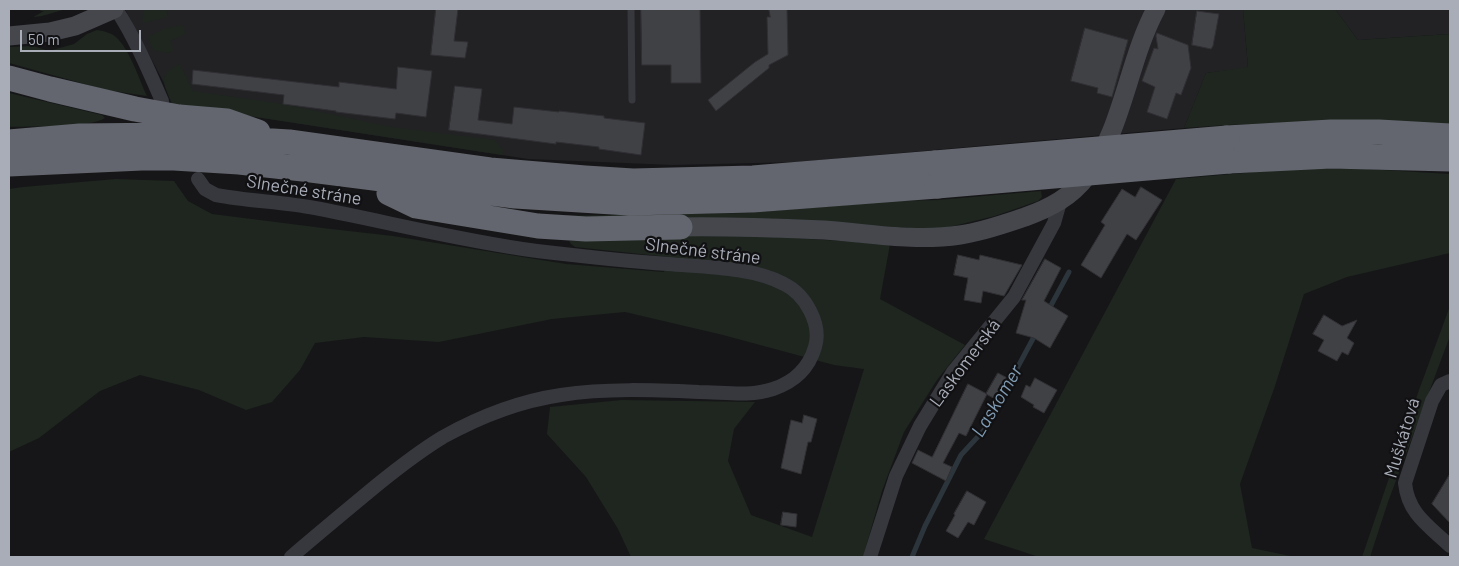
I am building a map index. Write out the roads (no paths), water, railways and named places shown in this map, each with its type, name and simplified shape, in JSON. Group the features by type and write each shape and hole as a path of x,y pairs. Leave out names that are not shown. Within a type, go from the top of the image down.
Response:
{"highway":[{"path":"9,78 135,109 179,117 226,121 289,142"},
{"path":"9,179 89,173 175,170 276,178 389,193 515,196 629,203 675,203 753,200 936,174 1228,149 1330,132 1380,132 1450,136"},
{"path":"9,142 80,136 174,135 289,142 490,170 633,180 936,174"},
{"path":"1228,149 1331,156 1450,159"},
{"path":"9,164 150,158 239,162 303,168 515,196"},
{"path":"9,173 40,164"},
{"path":"389,193 416,206 538,226 586,229 680,227"}],"street":[{"path":"9,36 50,32 75,26 115,9 145,60 162,101"},
{"path":"680,227 753,227 907,237 959,235 984,230 1060,202 1088,176 1100,157 1140,46 1156,9"},
{"name":"Slnečné stráne","path":"198,179 205,189 216,195 311,208 526,249 640,262 725,269 771,278 787,285 801,296 810,311 815,326 817,341 813,355 806,368 785,385 770,391 736,394 620,390 569,394 537,400 478,421 444,436 416,454 290,557"},
{"name":"Laskomerská","path":"870,557 896,476 920,426 953,372 1014,297 1054,222 1060,202"},
{"name":"Muškátová","path":"1446,383 1432,401 1404,483 1410,505 1418,516 1450,546"}],"lane":[{"path":"631,9 632,100"}],"waterway":[{"name":"Laskomer","path":"1048,311 1069,272"},
{"name":"Laskomer","path":"912,557 925,526 961,455 984,430 1036,333"}]}
